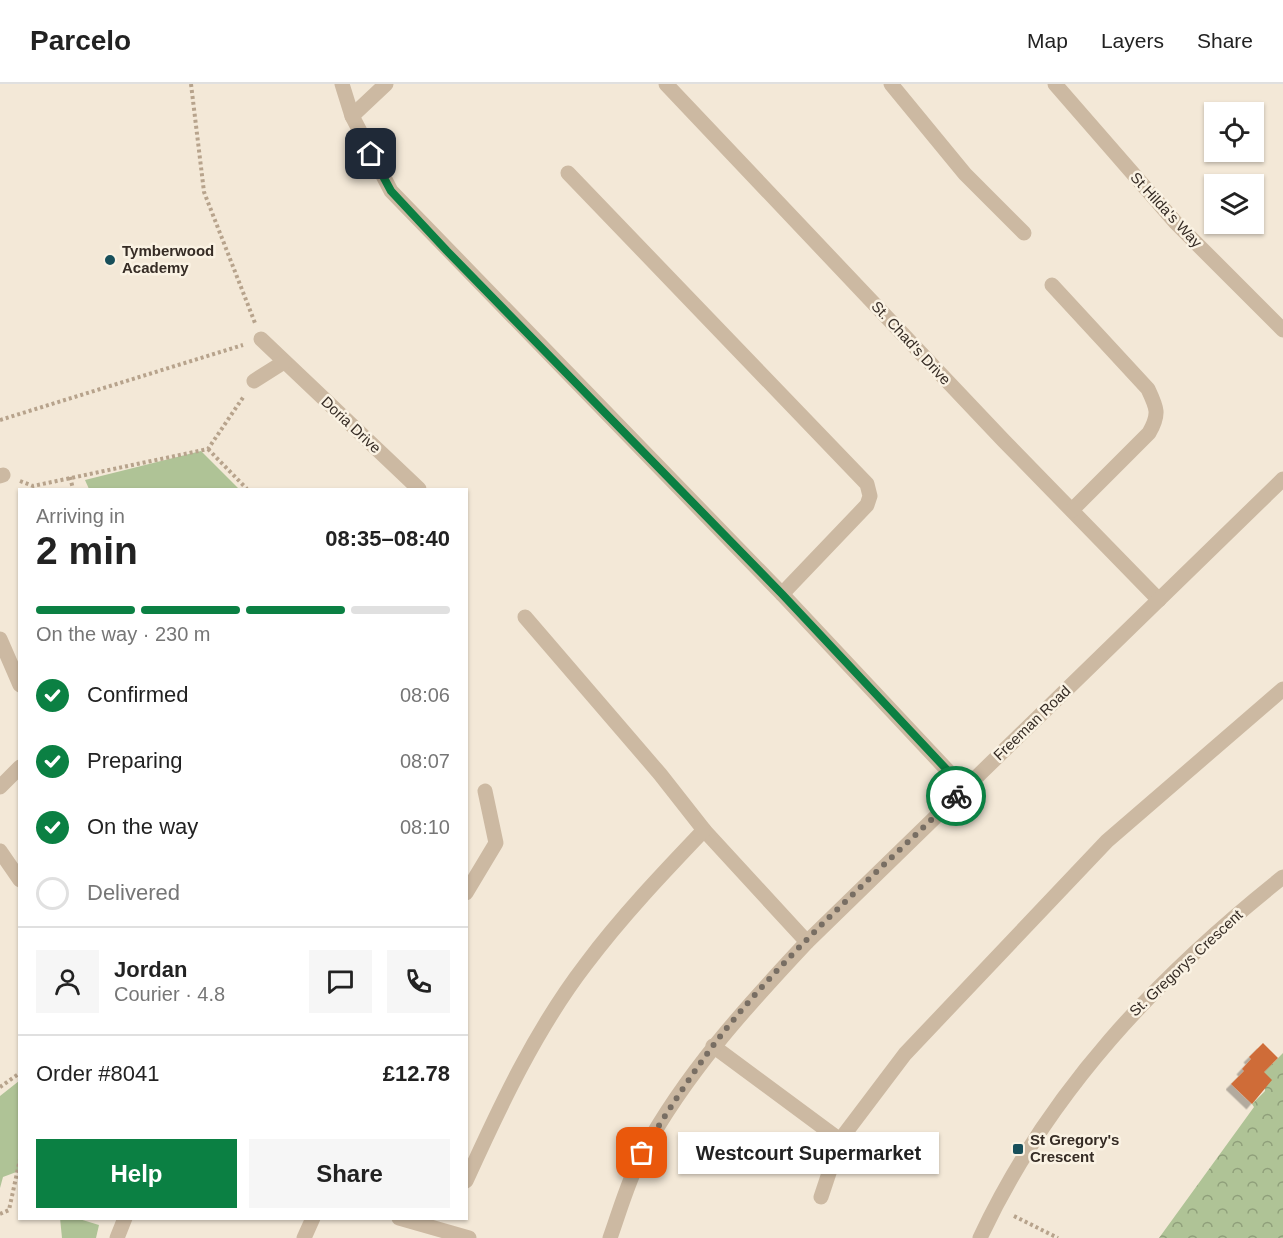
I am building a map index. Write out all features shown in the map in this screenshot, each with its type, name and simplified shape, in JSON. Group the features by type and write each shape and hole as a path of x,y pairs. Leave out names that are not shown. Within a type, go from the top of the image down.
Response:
{"street":[{"path":"342,84 352,116 391,191 782,594 964,788"},
{"path":"352,116 386,84"},
{"name":"St. Chad's Drive","path":"666,84 1159,600"},
{"path":"891,84 965,174 1024,233"},
{"name":"St Hilda's Way","path":"1055,84 1176,223 1283,330"},
{"path":"568,173 867,484 870,496 867,505 782,594"},
{"path":"1052,285 1148,389 1156,405 1156,420 1149,434 1072,510"},
{"name":"Doria Drive","path":"261,339 417,488"},
{"path":"254,381 284,362"},
{"name":"Freeman Road","path":"610,1238 642,1153 713,1046 746,1006 807,942 1283,478"},
{"path":"525,616 660,774 704,830 807,942"},
{"path":"0,639 18,680"},
{"path":"821,1197 840,1140 905,1054 1107,841 1283,689"},
{"path":"0,787 18,770"},
{"path":"468,890 496,843 485,792"},
{"path":"468,1176 535,1041 585,965 646,890 704,830"},
{"path":"0,851 18,877"},
{"name":"St. Gregorys Crescent","path":"980,1238 995,1206 1064,1098 1129,1016 1205,940 1283,877"},
{"path":"713,1046 840,1140"},
{"path":"117,1238 124,1220"},
{"path":"304,1238 312,1220"},
{"path":"407,1220 449,1230 469,1238"}],"path":[{"path":"0,420 261,339 204,192 191,84"},
{"path":"1,476 33,486 208,449 254,381"},
{"path":"208,449 246,488"},
{"path":"70,477 73,488"},
{"path":"0,1087 18,1074"},
{"path":"0,1214 9,1210 18,1164"},
{"path":"995,1206 1058,1238"}],"green space":[{"path":"201,451 238,488 89,488 85,480"},
{"path":"1283,1053 1283,1238 1159,1238 1254,1107 1252,1104 1265,1091 1264,1072"},
{"path":"18,1082 18,1171 3,1177 0,1188 0,1096"},
{"path":"60,1220 83,1220 99,1225 96,1238 62,1238"}],"building":[{"path":"1263,1043 1278,1058 1264,1072 1272,1080 1252,1104 1231,1084 1244,1071 1242,1069 1251,1059 1249,1057"}],"way so far":[{"path":"642,1153 675,1100 713,1046 746,1006 807,942 956,796"}],"place":[{"name":"Tymberwood Academy","path":"110,260"},
{"name":"St Gregory's Crescent","path":"1018,1149"},
{"name":"Westcourt Supermarket","path":"642,1153"}],"route":[{"path":"371,154 391,191 447,251 782,594 964,788 956,796"}]}
